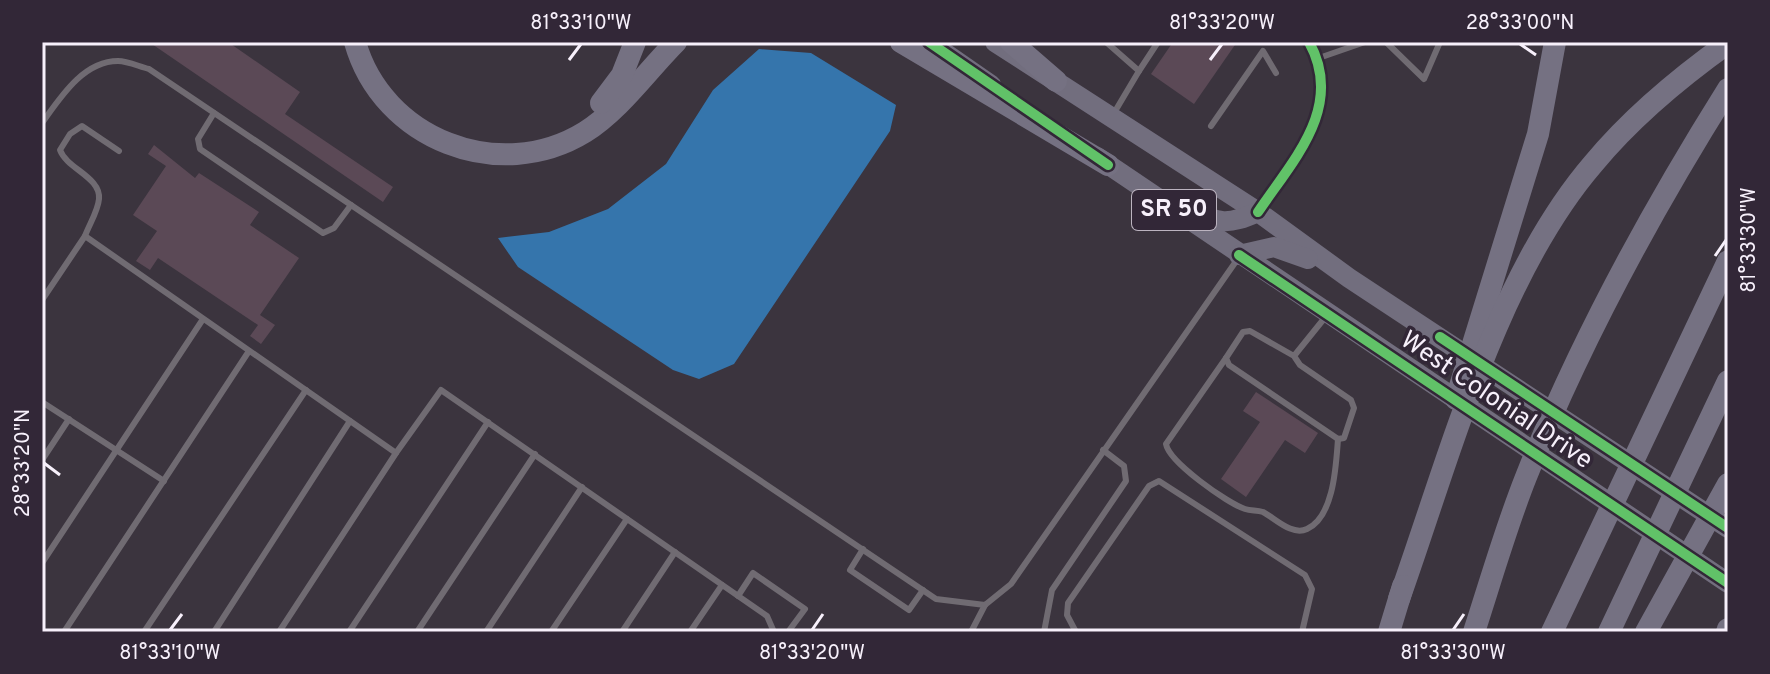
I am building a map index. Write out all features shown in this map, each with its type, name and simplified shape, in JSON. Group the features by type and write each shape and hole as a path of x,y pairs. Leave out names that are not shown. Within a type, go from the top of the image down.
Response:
{"highway":[{"path":"355,42 372,83 392,108 419,130 451,147 491,155 531,153 585,132 605,116 676,42"},
{"path":"366,42 375,64 394,93 420,117 459,137 499,144 551,135 595,109 622,75 635,42"},
{"path":"901,42 1108,165 1141,179 1211,220 1232,223 1258,212"},
{"name":"West Colonial Drive","path":"929,42 1327,315 1728,583"},
{"name":"West Colonial Drive","path":"995,42 1258,212 1349,278 1728,528"},
{"path":"1011,42 1056,81"},
{"path":"1389,632 1489,322 1538,134 1555,42"},
{"path":"1489,322 1592,164 1680,79 1727,44"},
{"path":"1474,632 1554,414 1627,265 1728,89"},
{"path":"1239,255 1264,248 1285,249 1349,278"},
{"path":"1552,632 1728,261"},
{"path":"1609,632 1728,381"},
{"path":"1646,632 1728,484"}],"street":[{"path":"1258,212 1315,127 1321,105 1321,73 1309,42"}],"lane":[{"path":"1106,42 1139,71"},
{"path":"1112,117 1158,42"},
{"path":"1316,59 1365,42"},
{"path":"1386,42 1424,79 1440,42"},
{"path":"1211,126 1263,51 1276,73"},
{"path":"42,123 72,83 98,66 119,61 149,69 936,599 985,605"},
{"path":"214,113 198,139 200,149 323,233 334,228 351,205"},
{"path":"42,300 85,236 100,199 96,184 64,159 60,150 75,128 82,126 119,151"},
{"path":"85,236 396,453"},
{"path":"971,632 985,605 1011,584 1239,255"},
{"path":"1294,356 1327,315"},
{"path":"42,563 203,319"},
{"path":"1226,358 1229,365 1338,439 1344,438 1354,408 1351,400 1300,365 1294,356 1250,331 1243,332 1166,444 1176,463 1246,509 1260,511 1294,530 1302,531 1310,528 1327,505 1338,439"},
{"path":"64,632 249,351"},
{"path":"144,632 306,390"},
{"path":"279,632 441,390 767,616 774,632"},
{"path":"42,402 164,481"},
{"path":"42,460 69,419"},
{"path":"214,632 350,421"},
{"path":"349,632 488,422"},
{"path":"1044,632 1052,590 1126,481 1124,466 1103,450"},
{"path":"417,632 535,454"},
{"path":"1076,632 1067,615 1068,603 1149,486 1159,481 1305,575 1312,589 1302,632"},
{"path":"486,632 582,487"},
{"path":"551,632 627,519"},
{"path":"863,549 850,570 909,610 923,590"},
{"path":"622,632 675,552"},
{"path":"738,596 753,573 805,609 788,632"},
{"path":"690,632 722,585"}],"water":[{"path":"759,49 811,53 896,105 890,131 734,364 699,379 673,370 518,267 498,238 549,232 608,209 666,164 713,90"}],"building":[{"path":"149,42 228,42 300,92 285,114 393,187 383,202"},
{"path":"1173,42 1237,42 1194,104 1151,74"},
{"path":"154,145 195,178 199,173 259,212 250,225 299,258 260,315 275,325 261,344 250,336 258,325 158,258 150,270 136,261 157,231 133,215 166,166 148,154"},
{"path":"1256,392 1318,433 1305,453 1285,440 1246,497 1221,479 1260,422 1243,411"}],"cycle path":[{"path":"929,42 1108,165"},
{"path":"1258,212 1299,152 1318,111 1321,89 1319,66 1309,42"},
{"path":"1239,255 1728,583"},
{"path":"1440,337 1728,528"}]}
